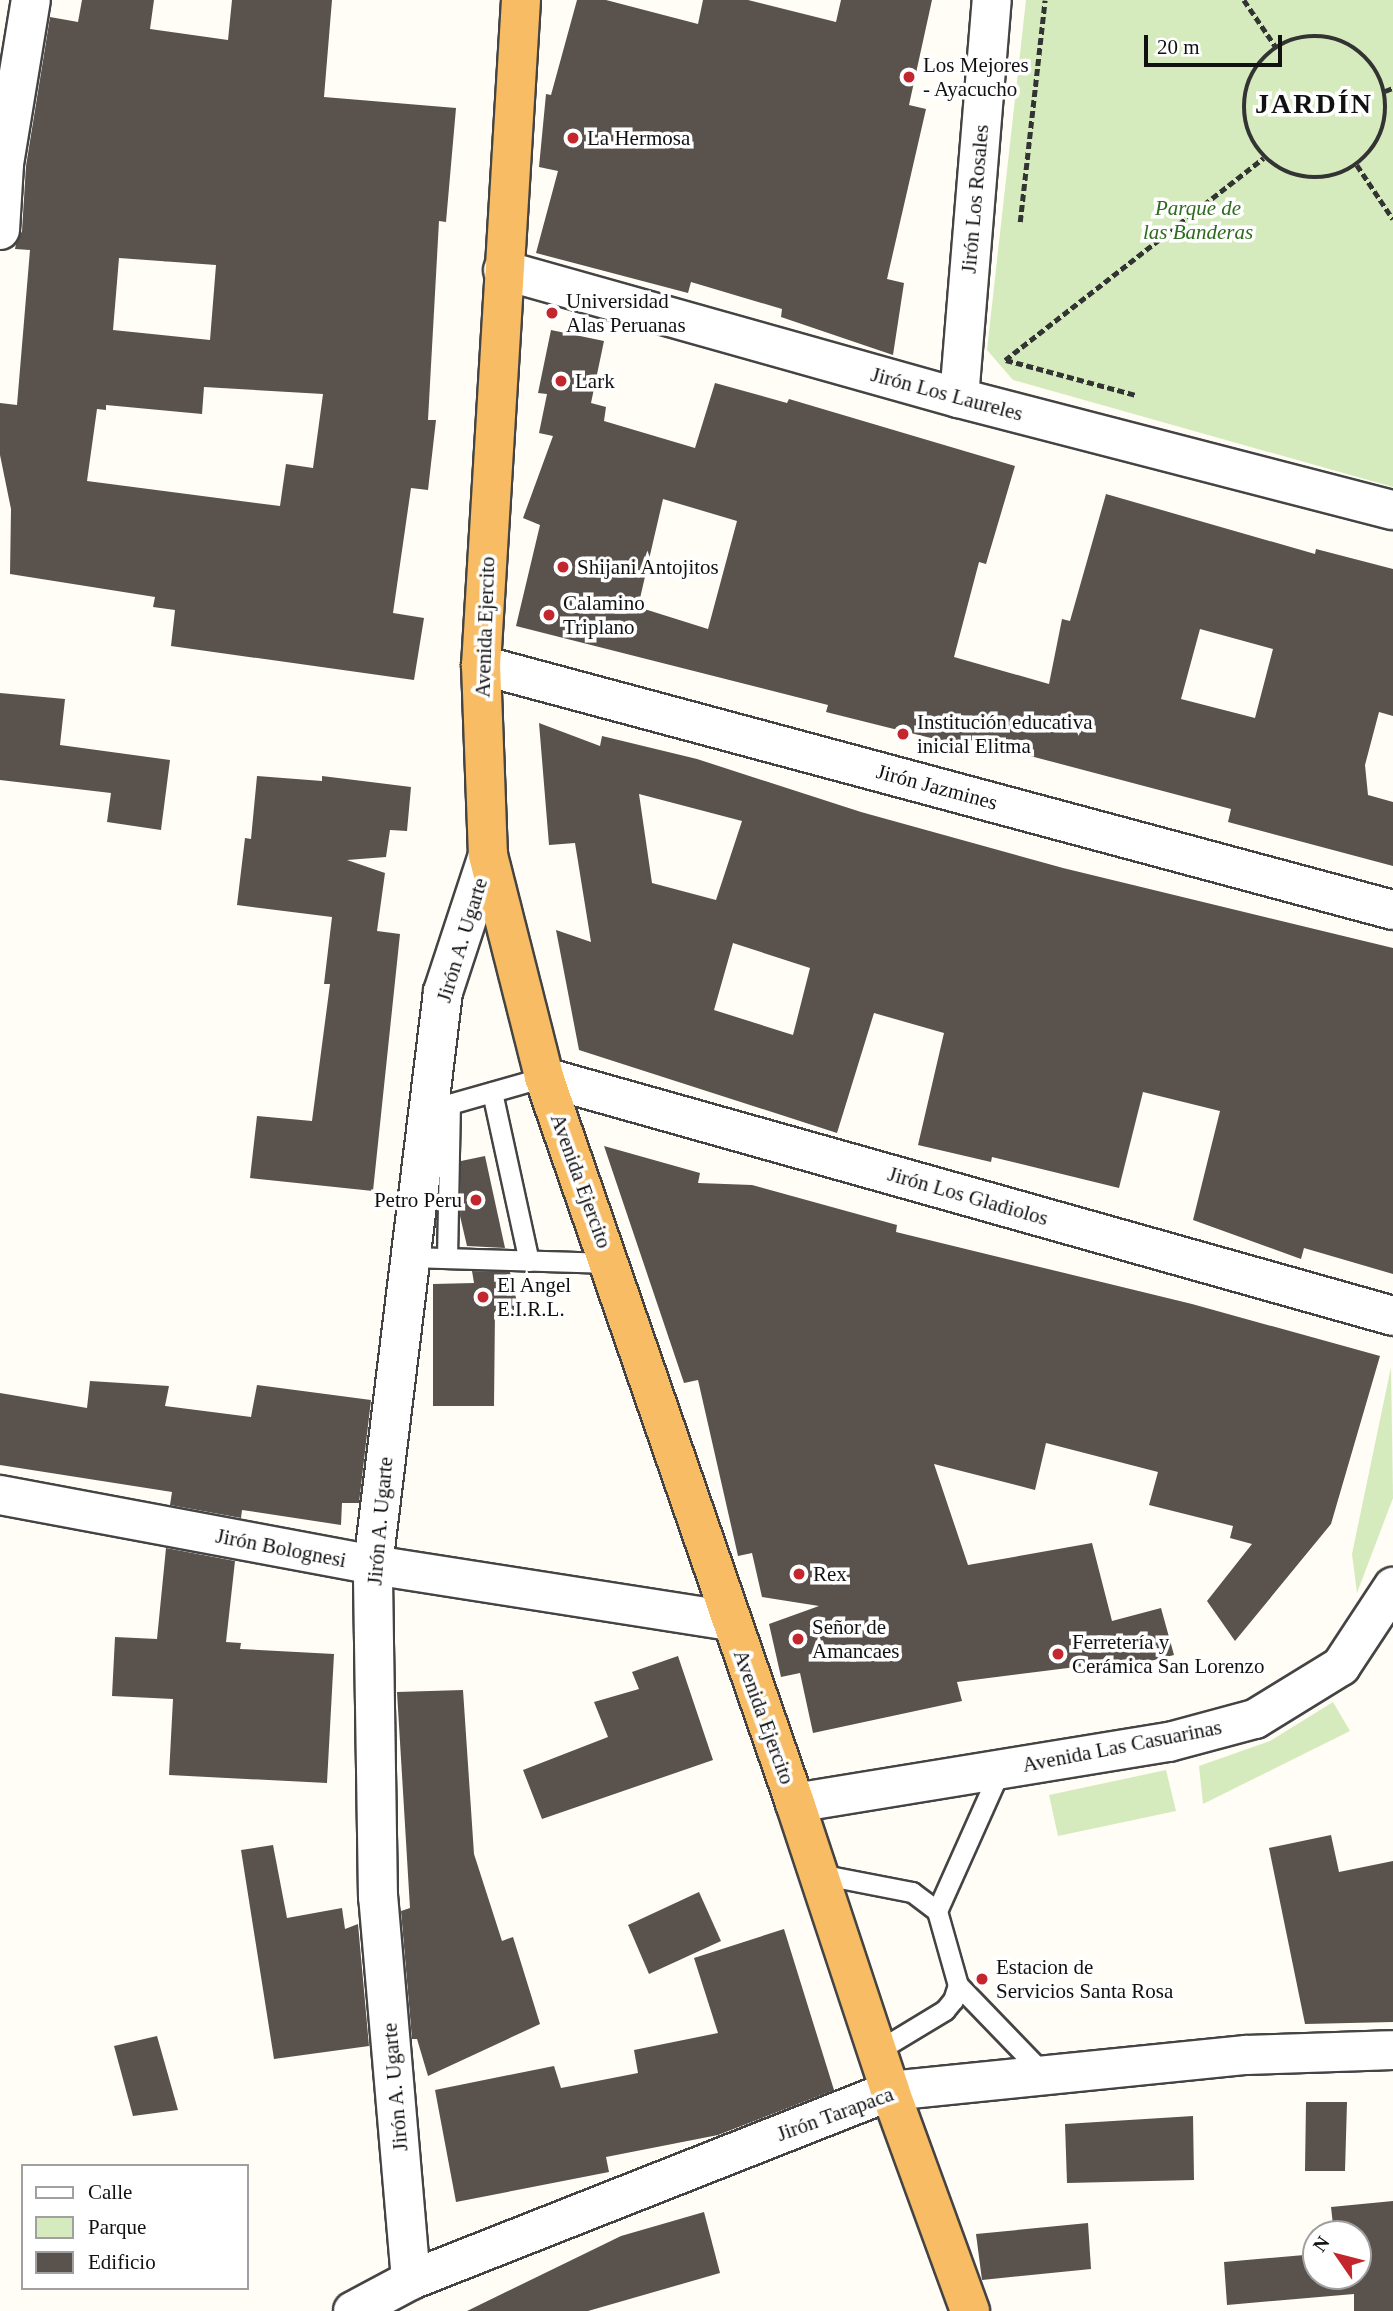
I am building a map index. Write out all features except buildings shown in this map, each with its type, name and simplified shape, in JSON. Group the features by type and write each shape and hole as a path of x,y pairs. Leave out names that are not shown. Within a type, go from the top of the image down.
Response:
{"highway":[{"name":"Avenida Ejercito","path":"521,0 481,664 488,855 544,1077 610,1263 729,1620 795,1803 890,2091 970,2311"}],"street":[{"path":"0,230 4,164 31,0"},
{"name":"Jirón Los Rosales","path":"959,398 992,0"},
{"name":"Jirón Los Laureles","path":"503,270 959,398 1393,510"},
{"name":"Jirón Jazmines","path":"481,664 1393,910"},
{"name":"Jirón A. Ugarte","path":"411,2280 378,1897 373,1565 428,1258 439,1107 443,992 488,855"},
{"name":"Jirón Los Gladiolos","path":"544,1077 1393,1316"},
{"name":"Jirón Bolognesi","path":"0,1495 373,1565 729,1620"},
{"name":"Avenida Las Casuarinas","path":"795,1803 1169,1742 1255,1719 1341,1666 1393,1587"},
{"name":"Jirón Tarapaca","path":"352,2311 411,2280 890,2091 1246,2055 1393,2050"}],"lane":[{"path":"439,1107 544,1077"},
{"path":"492,1092 529,1261"},
{"path":"428,1258 610,1263"},
{"path":"937,1911 1000,1770"},
{"path":"819,1874 912,1892 937,1911 958,1985 1045,2075"},
{"path":"877,2051 945,2010 958,1985"}],"path":[{"path":"1019,235 1045,0"},
{"path":"1244,0 1276,47"},
{"path":"1321,35 1342,40 1369,61 1385,91 1382,135 1357,165 1334,177 1296,177 1264,159 1249,137 1244,112 1246,87 1258,64 1276,47 1298,37 1321,35"},
{"path":"1385,91 1393,88"},
{"path":"959,398 1005,359 1264,159"},
{"path":"1357,165 1393,219"},
{"path":"1005,359 1007,346"},
{"path":"1005,359 1139,396"}],"green space":[{"name":"Parque de las Banderas","path":"1026,0 1393,0 1393,487 1013,380 987,350"},
{"path":"1391,1367 1393,1498 1357,1593 1352,1554"},
{"path":"1333,1702 1350,1731 1203,1804 1199,1766 1270,1741"},
{"path":"1166,1770 1176,1811 1058,1836 1049,1795"}],"place":[{"name":"Los Mejores - Ayacucho","path":"909,77"},
{"name":"La Hermosa","path":"573,138"},
{"name":"Universidad Alas Peruanas","path":"552,313"},
{"name":"Lark","path":"561,381"},
{"name":"Shijani Antojitos","path":"563,567"},
{"name":"Calamino Triplano","path":"549,615"},
{"name":"Institución educativa inicial Elitma","path":"903,734"},
{"name":"Petro Peru","path":"476,1200"},
{"name":"El Angel E.I.R.L.","path":"483,1297"},
{"name":"Rex","path":"799,1574"},
{"name":"Señor de Amancaes","path":"798,1639"},
{"name":"Ferretería y Cerámica San Lorenzo","path":"1058,1654"},
{"name":"Estacion de Servicios Santa Rosa","path":"982,1979"}],"district":[{"name":"JARDÍN","path":"1314,104"}]}
